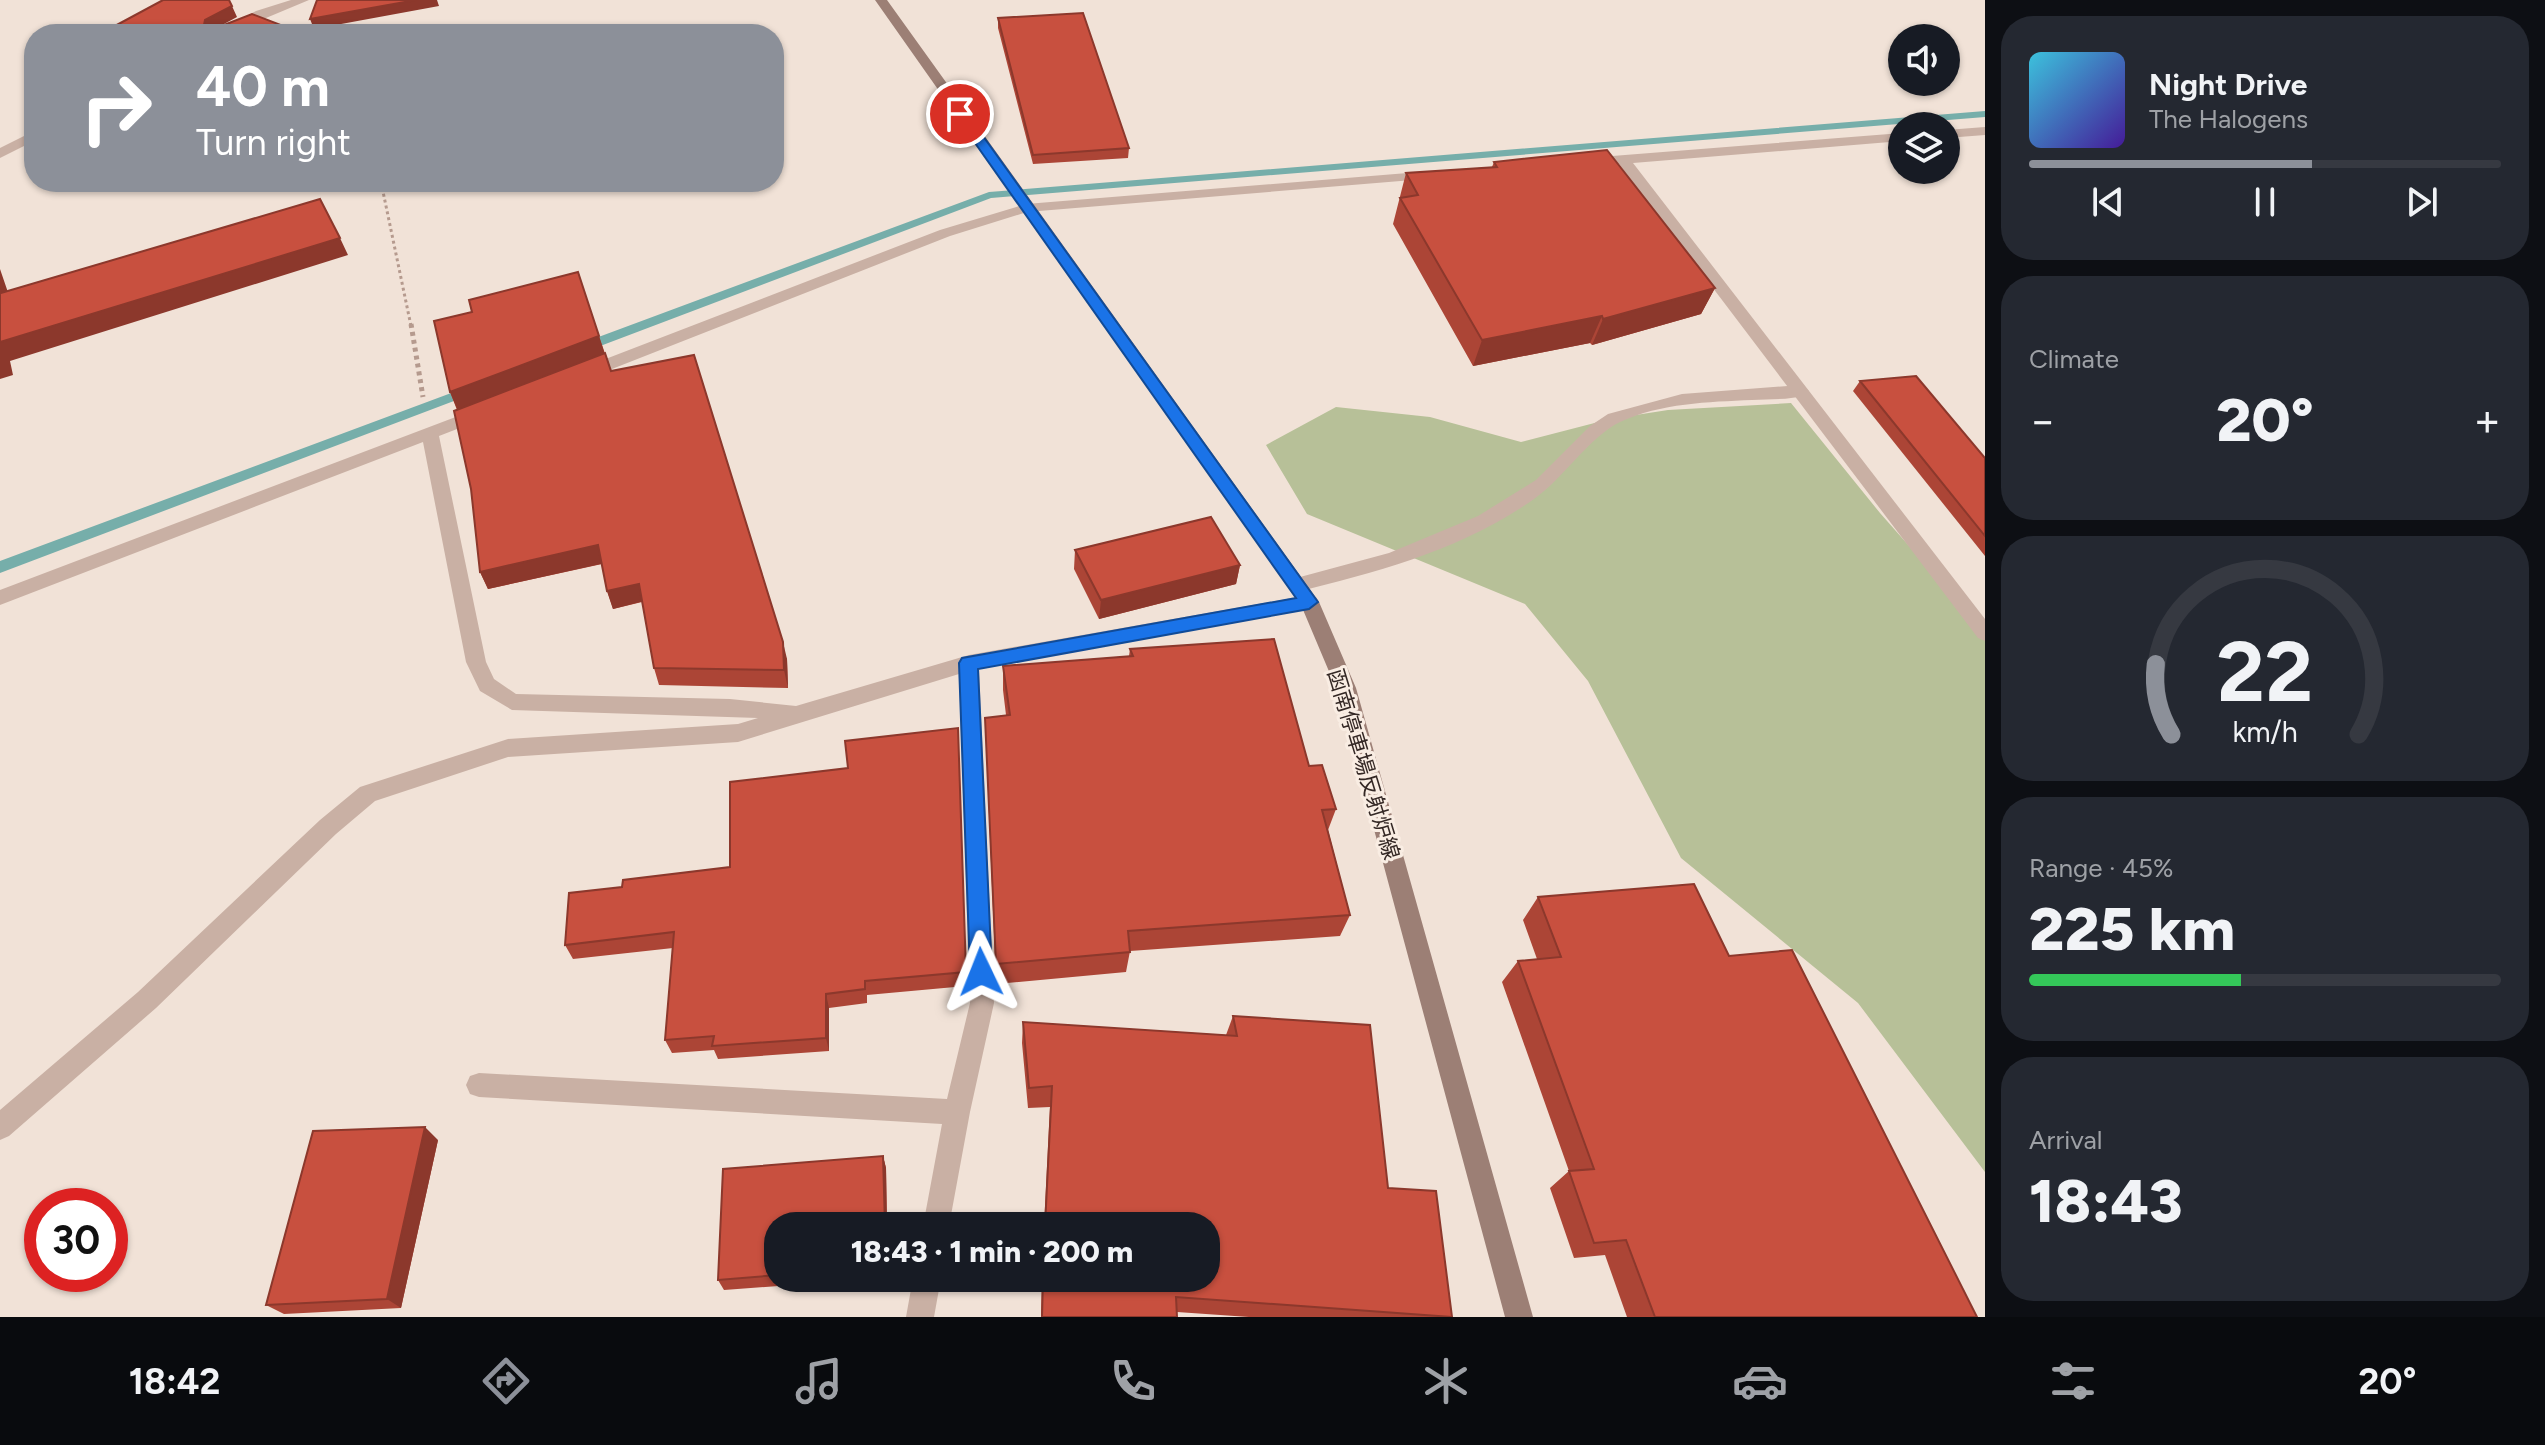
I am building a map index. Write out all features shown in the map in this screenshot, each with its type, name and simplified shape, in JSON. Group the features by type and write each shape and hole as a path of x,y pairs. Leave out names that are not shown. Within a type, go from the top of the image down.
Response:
{"main road":[{"name":"函南停車場反射炉線","path":"881,0 1302,594 1346,688 1519,1317"}],"street":[{"path":"239,24 303,0"},
{"path":"1960,133 1985,131"},
{"path":"1576,163 1888,138"},
{"path":"0,154 24,141"},
{"path":"1623,159 1985,633"},
{"path":"562,382 945,233 1025,206 1450,173"},
{"path":"0,1127 147,1000 328,827 368,794 508,748 738,733 969,663 1302,594 1457,537 1500,513 1544,483 1610,419 1653,404 1801,391"},
{"path":"0,598 503,405"},
{"path":"430,433 476,662 487,685 512,702 730,707 798,713"},
{"path":"939,1212 982,1003 969,663"},
{"path":"479,1085 957,1112"},
{"path":"920,1317 924,1292"}],"path":[{"path":"345,11 347,24"},
{"path":"383,192 404,285 430,433"}],"green space":[{"path":"1791,403 1880,513 1985,632 1985,1172 1858,1003 1681,858 1588,681 1525,604 1307,514 1266,445 1336,407 1430,417 1521,442 1610,419 1668,410"}],"building":[{"path":"163,0 229,0 232,6 205,20 204,24 119,24"},
{"path":"317,0 416,0 310,19"},
{"path":"1083,13 1129,148 1033,155 998,18"},
{"path":"252,14 278,24 227,24"},
{"path":"1607,150 1715,288 1603,319 1602,316 1482,340 1400,198 1418,195 1406,173 1497,167 1494,162"},
{"path":"320,199 340,238 0,342 0,289 1,293"},
{"path":"578,272 599,336 450,392 434,321 472,312 469,300"},
{"path":"605,353 611,371 694,355 783,642 784,670 654,668 639,584 607,591 598,545 480,572 471,489 454,411"},
{"path":"1916,376 1985,458 1985,536 1860,381"},
{"path":"1211,517 1240,565 1101,600 1075,550"},
{"path":"1274,639 1309,766 1322,765 1336,809 1322,810 1350,915 1128,931 1130,952 996,964 985,718 1010,715 1003,666 1133,656 1130,649"},
{"path":"958,728 966,972 865,981 865,989 826,994 826,1038 712,1046 714,1036 665,1040 674,932 565,945 569,893 622,887 623,880 730,867 730,782 848,768 845,741"},
{"path":"1694,884 1729,956 1792,950 1977,1317 1655,1317 1626,1240 1594,1243 1569,1171 1594,1169 1518,961 1561,957 1538,897"},
{"path":"1233,1016 1370,1025 1388,1188 1436,1191 1452,1317 1176,1297 1177,1317 1042,1317 1043,1292 1220,1292 1220,1212 1046,1212 1052,1086 1029,1088 1023,1022 1237,1036"},
{"path":"425,1127 387,1299 266,1305 313,1131"},
{"path":"883,1156 885,1212 764,1212 764,1276 718,1280 723,1169"}],"waterway":[{"path":"582,348 989,195 1985,114"},
{"path":"0,567 470,390"}],"route":[{"path":"960,114 1309,602 969,663 981,972"}]}
